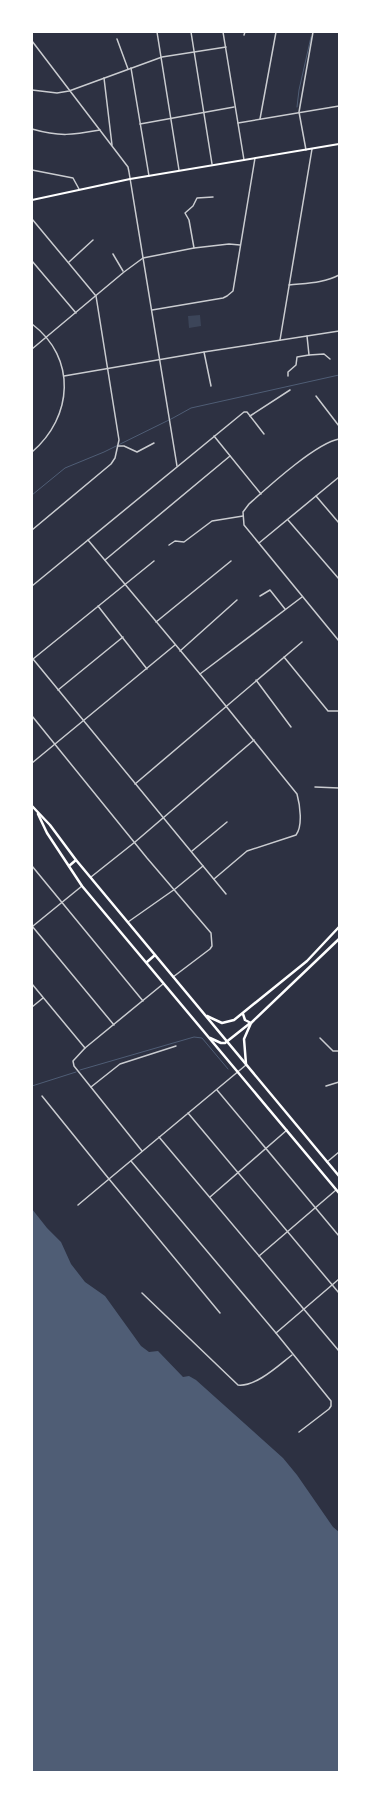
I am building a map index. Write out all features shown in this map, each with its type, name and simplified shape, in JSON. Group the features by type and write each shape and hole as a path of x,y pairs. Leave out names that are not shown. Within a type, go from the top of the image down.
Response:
{"main road":[{"path":"32,200 130,178 339,144"},
{"path":"32,806 339,1176"},
{"path":"38,814 47,833 82,886 147,962 339,1194"},
{"path":"69,866 76,860"},
{"path":"203,1013 222,1023 234,1020 307,961 339,927"},
{"path":"208,1037 221,1043 227,1041 251,1023 339,940"},
{"path":"147,962 155,956"},
{"path":"243,1014 245,1020 251,1023"},
{"path":"246,1064 244,1039 251,1023"}],"street":[{"path":"158,32 180,170"},
{"path":"191,32 212,165"},
{"path":"223,32 244,160"},
{"path":"260,119 276,32"},
{"path":"306,150 299,112 313,32"},
{"path":"117,39 128,69"},
{"path":"32,41 128,167 177,466"},
{"path":"32,90 52,93 70,91 162,57 226,47"},
{"path":"131,68 149,176"},
{"path":"104,78 112,147"},
{"path":"238,123 339,106 339,101"},
{"path":"140,124 235,107"},
{"path":"32,129 52,135 74,134 100,130"},
{"path":"280,340 312,149"},
{"path":"152,310 228,296 233,291 256,158"},
{"path":"32,170 73,178 79,189"},
{"path":"194,248 189,220 185,213 193,206 197,198 212,197"},
{"path":"32,219 96,296 119,440 119,446 115,458 111,464 32,530"},
{"path":"69,262 93,240"},
{"path":"32,350 124,272 143,258 194,248 230,244 240,245"},
{"path":"113,254 124,272"},
{"path":"32,261 76,312"},
{"path":"289,285 325,281 339,275"},
{"path":"32,324 46,337 58,356 64,376 64,400 58,420 48,436 32,452"},
{"path":"64,376 339,331"},
{"path":"307,336 309,354"},
{"path":"204,352 210,386"},
{"path":"288,376 288,372 296,365 297,357 309,354 324,354 330,359"},
{"path":"250,416 290,390"},
{"path":"316,396 339,426"},
{"path":"32,586 244,412 247,412 264,434"},
{"path":"214,436 261,494"},
{"path":"339,439 322,445 245,508 242,516 244,525 339,641"},
{"path":"119,446 124,446 137,452 154,443"},
{"path":"105,560 230,456"},
{"path":"258,543 339,477"},
{"path":"316,496 339,523"},
{"path":"169,545 175,541 184,542 212,521 242,516"},
{"path":"288,519 339,579"},
{"path":"88,540 254,740 294,790 298,800 300,825 298,832 294,837 247,851 214,879"},
{"path":"154,561 32,659 226,894"},
{"path":"156,622 231,562"},
{"path":"260,596 270,590 285,609"},
{"path":"200,674 302,597"},
{"path":"180,651 237,600"},
{"path":"98,606 147,669"},
{"path":"335,636 339,634"},
{"path":"58,690 123,637"},
{"path":"135,784 302,642"},
{"path":"32,763 175,645"},
{"path":"284,658 328,711 339,712"},
{"path":"256,680 291,727"},
{"path":"32,716 147,858 211,933 212,946 173,976"},
{"path":"90,877 164,818 254,740"},
{"path":"315,786 339,788"},
{"path":"192,851 227,822"},
{"path":"32,866 143,1001"},
{"path":"128,922 175,889 204,866"},
{"path":"82,886 32,927 114,1025"},
{"path":"142,1151 91,1088 73,1063 74,1059 85,1048 164,983"},
{"path":"32,984 85,1048"},
{"path":"32,1007 43,998"},
{"path":"320,1038 333,1051 339,1050"},
{"path":"91,1088 120,1064 176,1046"},
{"path":"78,1205 246,1064"},
{"path":"326,1086 339,1082"},
{"path":"216,1090 339,1236"},
{"path":"42,1096 220,1313"},
{"path":"188,1113 339,1293"},
{"path":"209,1197 287,1130"},
{"path":"159,1137 339,1351"},
{"path":"327,1162 339,1152"},
{"path":"131,1160 276,1333 331,1404 329,1409 300,1432"},
{"path":"259,1256 336,1190"},
{"path":"276,1333 303,1308 339,1279"},
{"path":"142,1293 238,1385 264,1377 292,1355"}],"shaded area":[{"path":"200,315 201,326 189,328 188,316"},
{"path":"32,1209 47,1228 61,1242 71,1264 85,1282 105,1296 141,1346 149,1352 158,1351 183,1377 189,1376 196,1380 283,1458 297,1475 333,1527 339,1532 339,1772 32,1772"}],"waterway":[{"path":"297,107 299,90 311,37"},
{"path":"32,495 65,468 104,452 191,408 339,375"},
{"path":"80,1070 194,1037 202,1038 228,1069"},
{"path":"32,1086 76,1072"}]}
